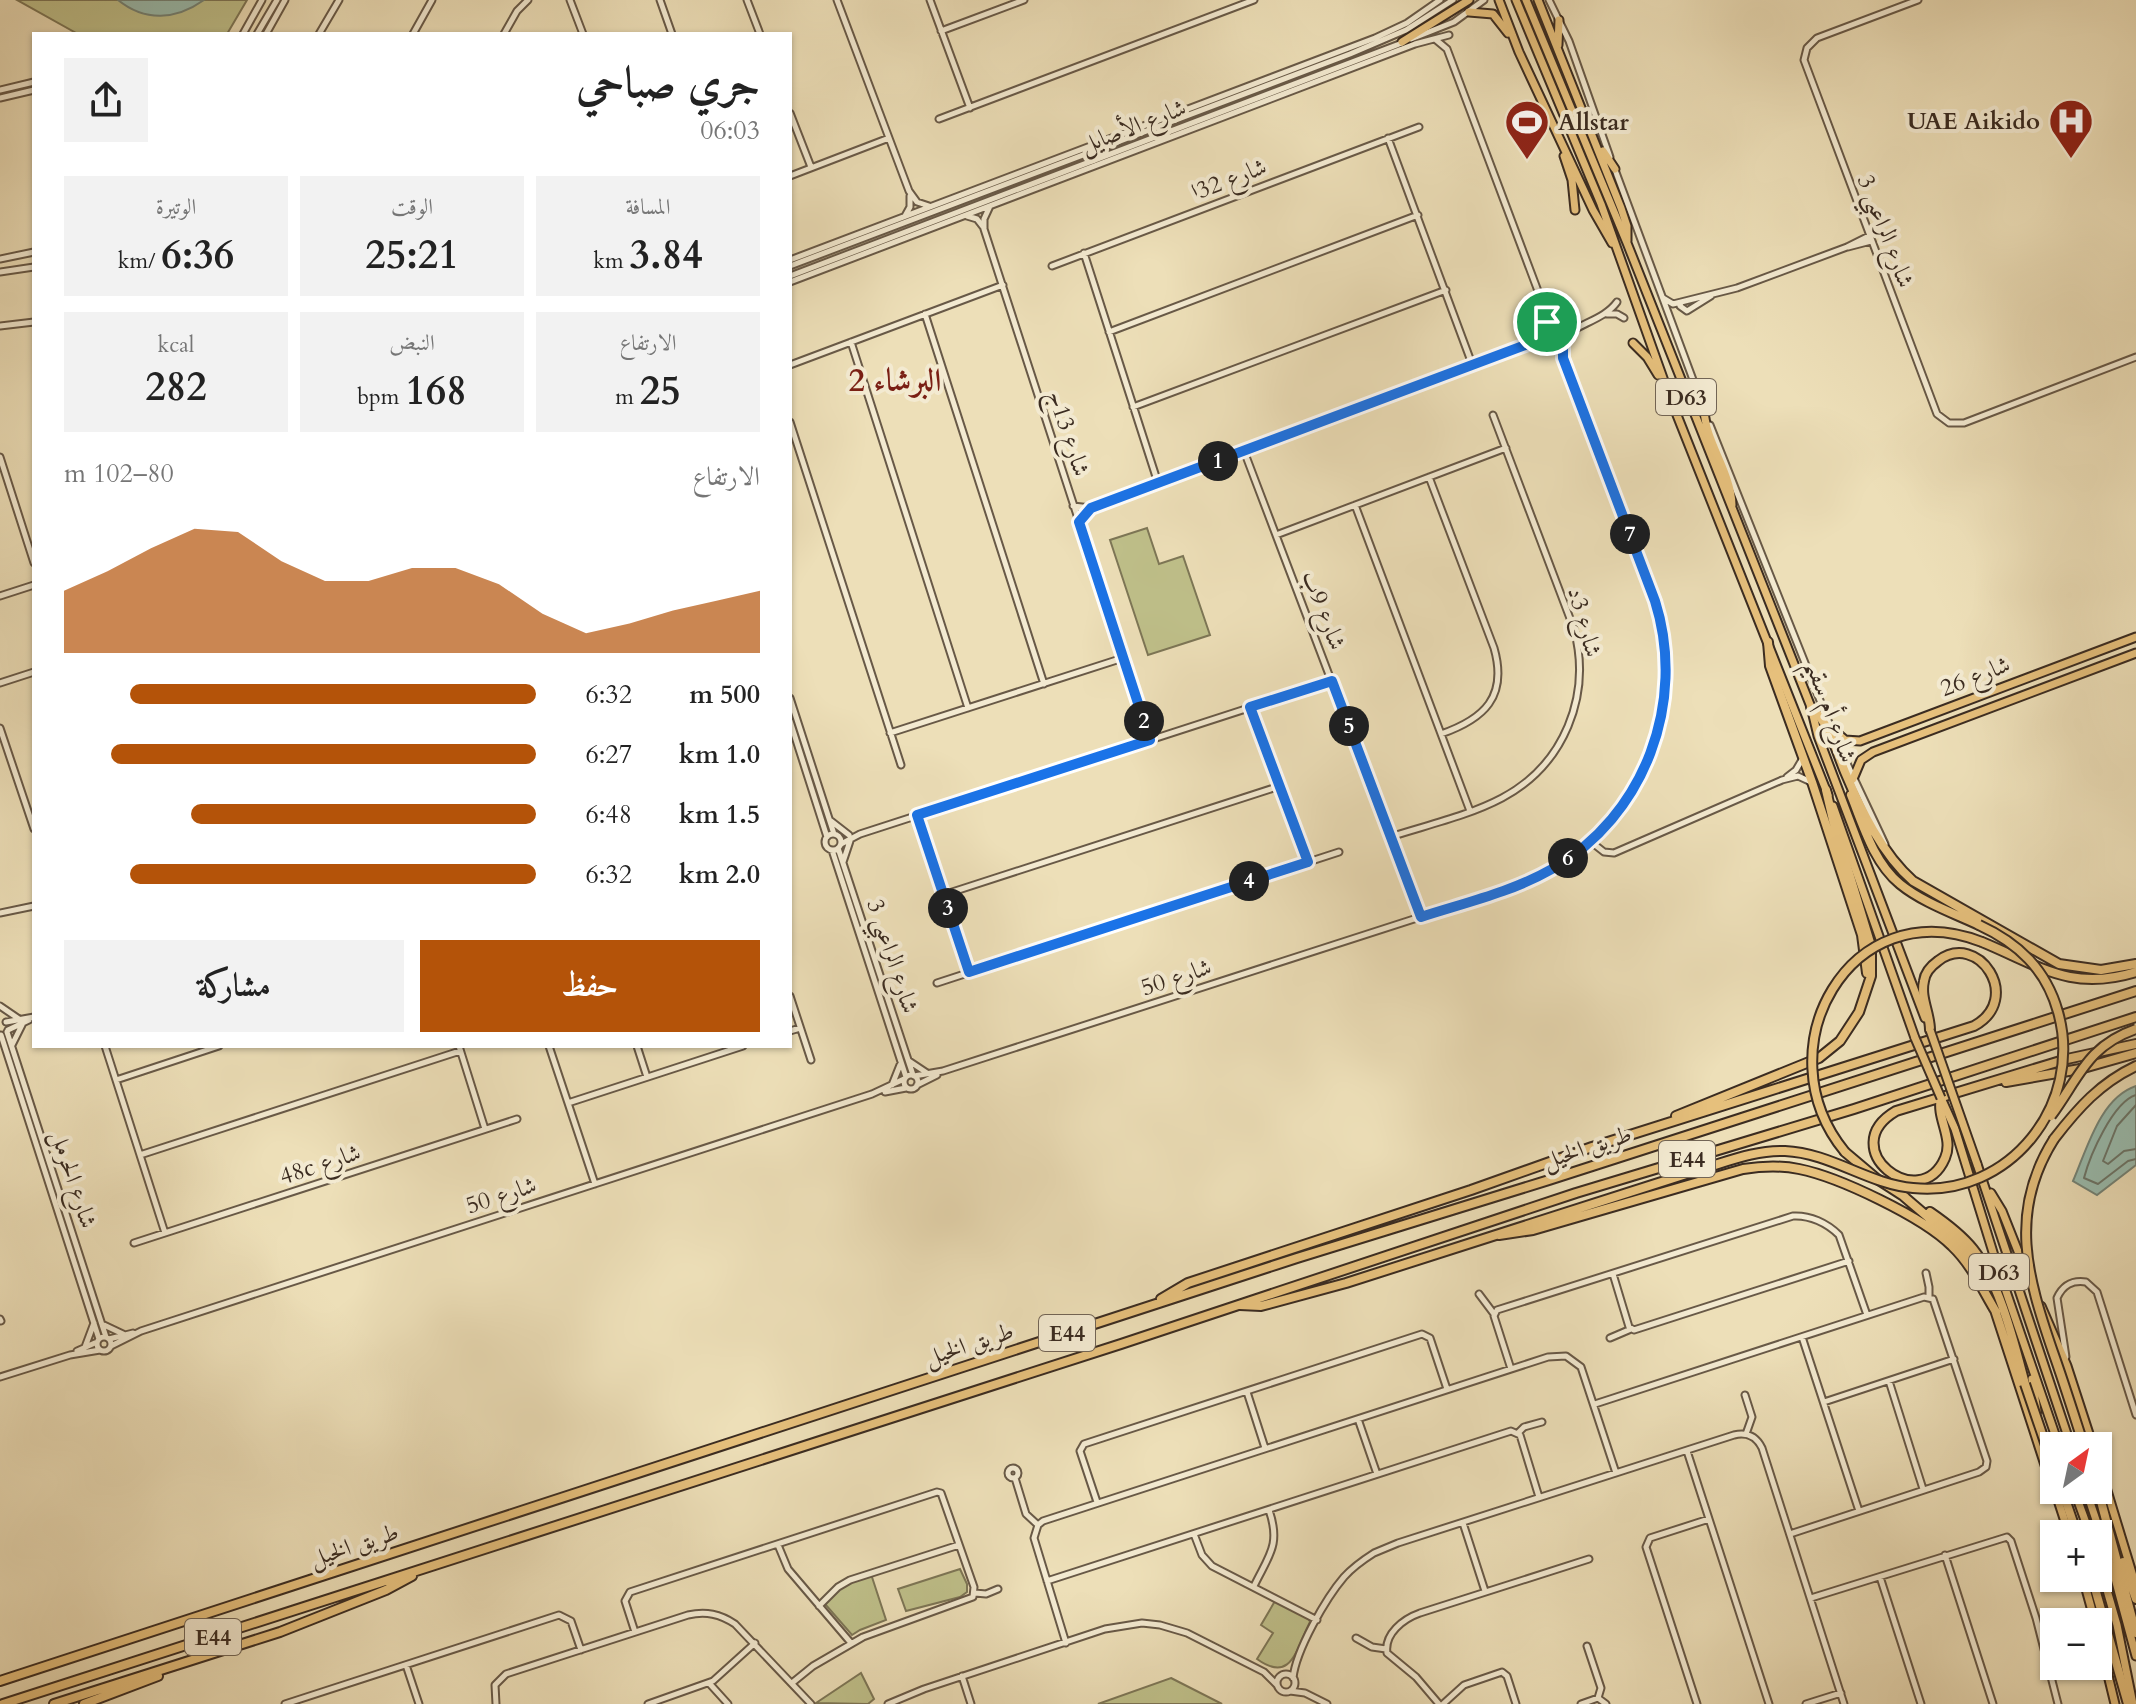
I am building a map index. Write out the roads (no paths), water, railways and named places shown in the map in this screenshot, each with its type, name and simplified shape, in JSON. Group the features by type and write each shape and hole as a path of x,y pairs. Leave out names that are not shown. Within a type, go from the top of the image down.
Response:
{"highway":[{"path":"1768,642 1770,666 1864,941 1867,970 1865,996"},
{"path":"1811,709 1823,722 1856,796 1888,852 1919,885 2003,930 2050,960 2068,967 2114,969 2136,964"},
{"path":"1811,709 1821,724 1867,835 1886,869 1910,890 2008,939 2027,956 2047,985 2062,1034 2062,1063 2056,1091 2042,1126"},
{"path":"1646,1131 1660,1121 1730,1096 1819,1058 1855,1020 1872,969 1871,946 1826,790"},
{"path":"2041,1432 2001,1307 1978,1255 1954,1229 1877,1179 1845,1152 1822,1115 1811,1070 1815,1026 1835,984 1860,957 1900,937 1944,933 1982,942 2063,977 2105,980 2136,972"},
{"path":"1156,1304 1188,1283 1977,1024 1988,1015 1996,995 1993,976 1981,961 1965,954 1950,955 1928,970 1923,990 1930,1030"},
{"name":"طريق الخيل","path":"0,1681 1156,1304 2136,991"},
{"name":"طريق الخيل","path":"3,1704 1576,1193 1854,1109 2136,1017"},
{"path":"1239,1305 1268,1305 1760,1152 1794,1152 1822,1158 1889,1184 1914,1189 1973,1181 1998,1169 2021,1151 2090,1057 2113,1039 2136,1029"},
{"path":"1941,1098 1939,1108 1948,1143 1943,1162 1933,1173 1920,1179 1905,1180 1891,1175 1880,1164 1874,1149 1876,1134 1886,1118 1902,1109 2067,1059 2136,1044"},
{"path":"1970,1088 2080,1069 2136,1053"},
{"path":"2079,1432 2035,1297 2026,1257 2030,1196 2039,1166 2054,1139 2097,1089 2136,1066"},
{"path":"1499,1235 1533,1230 1743,1169 1771,1166 1796,1168 1827,1177 1901,1211 1933,1230 1965,1260 1996,1312"},
{"path":"1901,1194 1968,1253 1983,1278 2040,1448"},
{"path":"2102,1504 2136,1633"},
{"path":"2103,1504 2136,1599"},
{"path":"54,1704 330,1613 395,1586 423,1569"},
{"path":"2096,1592 2131,1704"},
{"path":"84,1704 203,1657"}],"main road":[{"path":"1402,42 1469,0"},
{"path":"1499,0 1519,52 1597,218 1618,251"},
{"path":"1502,9 1506,0"},
{"name":"شارع أم سقيم","path":"1516,0 1627,243 1811,709 1822,747 1987,1187 2066,1432"},
{"name":"شارع أم سقيم","path":"1526,0 1669,395 1826,790 1915,1038 1952,1121 2054,1432"},
{"path":"1538,0 1626,222 1627,243"},
{"path":"1469,12 1486,12 1496,16 1519,52"},
{"path":"1557,47 1559,20"},
{"path":"1560,138 1572,180 1575,210"},
{"path":"1596,141 1615,169"},
{"path":"1633,343 1650,360 1669,395"},
{"path":"1704,410 1731,490 1732,511"},
{"name":"شارع 26","path":"1831,728 1845,740 1860,741 2136,637"},
{"name":"شارع 26","path":"1853,779 1859,763 1869,754 2136,653"},
{"path":"1971,715 1968,707 1977,697"},
{"path":"1987,1187 2002,1211 2017,1254 2067,1366 2088,1432"},
{"path":"2031,1365 2042,1432"},
{"path":"2112,1503 2136,1586"},
{"path":"2091,1504 2136,1656"},
{"path":"2121,1530 2136,1557"},
{"path":"2108,1592 2117,1625 2131,1704"},
{"path":"2109,1680 2115,1704"}],"street":[{"path":"244,32 262,0"},
{"path":"258,32 277,0"},
{"path":"267,32 285,0"},
{"path":"320,32 339,0"},
{"path":"414,32 432,0"},
{"path":"505,32 517,11 528,0"},
{"path":"570,0 582,32"},
{"path":"660,0 671,32"},
{"path":"747,0 759,32"},
{"path":"837,0 909,191 910,207 901,218"},
{"path":"930,0 970,108"},
{"path":"941,31 1024,0"},
{"path":"939,119 1254,0"},
{"path":"1425,11 1426,0"},
{"path":"792,262 934,205 1377,40 1440,0"},
{"name":"شارع الأصايل","path":"830,248 954,204 1414,26 1453,0"},
{"name":"شارع الأصايل","path":"792,275 855,254 1440,28 1484,0"},
{"path":"1549,0 1569,41 1704,410 1782,611 1853,779 1888,852"},
{"name":"شارع الراعبي 3","path":"1918,0 1817,38 1807,48 1804,57 1935,411 1945,422 1967,422 2136,357"},
{"path":"792,281 855,254 1220,120 1415,44 1449,35 1447,49 1547,315 1559,327 1563,358"},
{"path":"1434,39 1447,49"},
{"path":"0,90 32,82"},
{"path":"0,98 32,90"},
{"path":"1210,116 1220,120"},
{"path":"792,118 811,167"},
{"name":"شارع 32ا","path":"1052,266 1419,127"},
{"path":"792,175 889,138"},
{"path":"1388,138 1472,364"},
{"path":"1131,152 1139,142"},
{"path":"909,191 920,204 954,204"},
{"path":"984,229 984,219 990,205"},
{"path":"1109,332 1418,215"},
{"path":"962,216 973,217 984,229"},
{"name":"شارع 13ج","path":"984,229 1150,740"},
{"path":"1662,297 1673,304 1737,288 1870,238"},
{"path":"0,259 32,252"},
{"path":"1084,253 1158,483"},
{"path":"0,272 32,267"},
{"path":"792,364 1003,285"},
{"path":"1133,407 1446,290"},
{"path":"1682,301 1680,306 1687,311 1715,293"},
{"path":"1606,314 1617,302"},
{"path":"925,314 1044,684"},
{"path":"1528,344 1556,344 1577,326 1606,314 1624,318"},
{"path":"1547,315 1545,332 1549,343 1563,358"},
{"path":"0,326 32,322"},
{"path":"1073,506 1091,508 1528,344 1552,325 1577,326"},
{"path":"851,342 968,708"},
{"name":"شارع 50","path":"70,1355 103,1339 141,1331 872,1094 905,1078 943,1071 1421,917 1530,880 1561,863 1590,841 1623,805 1646,765 1662,715 1666,680 1665,655 1655,601 1563,358"},
{"name":"شارع 3د","path":"1390,837 1470,811 1507,795 1544,766 1567,730 1579,689 1579,657 1574,629 1493,415"},
{"path":"792,428 901,765"},
{"path":"1276,535 1506,448"},
{"name":"شارع 9ب","path":"1244,451 1421,917"},
{"path":"0,457 32,557"},
{"path":"1429,477 1498,665 1495,692 1485,709 1466,725 1441,734"},
{"path":"1355,505 1470,811"},
{"path":"1079,522 1091,508"},
{"path":"0,596 32,586"},
{"path":"890,733 1123,658"},
{"path":"0,683 32,673"},
{"path":"833,836 860,834 1332,681"},
{"path":"792,704 833,836"},
{"path":"1250,707 1308,862"},
{"path":"792,726 837,847"},
{"path":"0,728 32,823"},
{"path":"1782,780 1796,770 1803,757"},
{"path":"1590,841 1604,852 1614,853 1782,780 1798,776 1812,782"},
{"path":"943,895 1280,786"},
{"path":"917,815 969,972"},
{"path":"829,819 850,837"},
{"path":"833,836 826,844 837,847"},
{"path":"837,847 850,837"},
{"path":"843,863 850,837"},
{"name":"شارع الراعبي 3","path":"837,847 904,1059 908,1088"},
{"name":"شارع الراعبي 3","path":"837,847 904,1059 916,1085"},
{"path":"937,983 1339,852"},
{"path":"0,913 32,906"},
{"path":"792,1002 811,1060"},
{"path":"0,1008 21,1022"},
{"path":"0,1008 4,1033 32,1019"},
{"path":"3,1022 21,1022"},
{"path":"11,1046 21,1022"},
{"path":"792,1030 800,1028"},
{"name":"شارع الحرمل","path":"4,1033 11,1046 103,1339"},
{"name":"شارع الحرمل","path":"4,1033 98,1322"},
{"path":"106,1048 165,1233"},
{"path":"116,1080 213,1048"},
{"path":"140,1155 460,1048 485,1129"},
{"path":"550,1048 594,1184"},
{"path":"638,1048 647,1077"},
{"path":"568,1103 722,1049"},
{"path":"892,1086 904,1059 928,1074"},
{"name":"شارع 50","path":"872,1094 908,1088 943,1071"},
{"name":"48c شارع","path":"134,1243 517,1119"},
{"path":"1494,1314 1800,1215 1835,1231 1842,1241 1867,1315"},
{"path":"1610,1338 1849,1261"},
{"path":"1790,1534 1982,1472 1986,1467 1987,1461 1936,1302 1929,1297 1926,1273"},
{"path":"1613,1274 1631,1329"},
{"path":"2067,1366 2057,1298 2065,1286 2086,1282 2097,1292 2136,1415"},
{"path":"1479,1294 1494,1314 1511,1369"},
{"path":"1595,1404 1929,1297"},
{"path":"1496,1322 1498,1314 1505,1309"},
{"path":"84,1348 98,1322 124,1335"},
{"name":"شارع 50","path":"70,1355 107,1350 141,1331"},
{"path":"1097,1502 1080,1451 1082,1446 1417,1337 1427,1335 1447,1389"},
{"path":"1802,1337 1859,1511"},
{"path":"100,1350 103,1339 111,1346"},
{"path":"0,1377 70,1355"},
{"path":"1066,1643 1034,1538 1038,1525 1049,1518 1548,1357 1566,1356 1581,1367 1616,1473"},
{"path":"1824,1402 1954,1359"},
{"path":"1889,1381 1923,1489"},
{"path":"1247,1392 1265,1448"},
{"path":"1745,1395 1752,1417 1746,1434"},
{"path":"1358,1419 1377,1474"},
{"path":"1518,1433 1524,1427 1542,1422"},
{"path":"1047,1581 1511,1431 1518,1433"},
{"path":"1518,1433 1539,1497"},
{"path":"1277,1685 1278,1678 1296,1662 1336,1588 1363,1560 1386,1548 1539,1497 1746,1434 1754,1436 1762,1448 1844,1704"},
{"path":"1687,1451 1769,1704"},
{"path":"1015,1478 1026,1514 1038,1525"},
{"path":"635,1632 625,1601 630,1592 941,1493 975,1593"},
{"path":"1254,1586 1275,1542 1269,1510"},
{"path":"1697,1704 1646,1547 1650,1538 1709,1519"},
{"path":"1463,1523 1485,1591"},
{"path":"1194,1534 1207,1561 1317,1620"},
{"path":"1811,1598 2003,1537 2011,1541 2036,1618 2056,1703"},
{"path":"778,1545 788,1569 851,1643"},
{"path":"819,1606 850,1580 959,1545"},
{"path":"1945,1555 1993,1704"},
{"path":"1386,1649 1397,1627 1411,1616 1589,1559"},
{"path":"1880,1577 1921,1704"},
{"path":"975,1593 986,1594 998,1589"},
{"path":"792,1683 851,1643 885,1627 970,1600 975,1593"},
{"path":"496,1704 495,1685 506,1674 688,1615 705,1613 728,1619 755,1643 811,1704"},
{"path":"285,1704 559,1615 571,1621 581,1650"},
{"path":"888,1704 962,1676 1124,1625 1160,1625 1187,1633 1264,1672 1282,1691 1305,1693 1327,1704"},
{"path":"1356,1638 1372,1647 1386,1649"},
{"path":"648,1704 709,1683 755,1643"},
{"path":"1587,1646 1601,1688 1598,1698"},
{"path":"1386,1649 1390,1657 1416,1677 1441,1704 1464,1685 1505,1672 1516,1704"},
{"path":"1289,1691 1294,1686 1296,1662"},
{"path":"406,1665 419,1704"},
{"path":"1264,1672 1284,1674 1294,1679 1305,1693"},
{"path":"962,1676 971,1704"},
{"path":"709,1683 728,1704"},
{"path":"1806,1704 1841,1693"},
{"path":"1581,1704 1598,1698"},
{"path":"1598,1698 1606,1704"}],"water":[{"path":"118,0 204,0 183,12 161,16 139,12"},
{"path":"2136,1086 2136,1165 2097,1195 2073,1181 2104,1113 2113,1101"}],"place":[{"name":"UAE Aikido","path":"2071,160"},
{"name":"Allstar","path":"1527,161"}],"district":[{"name":"البرشاء 2","path":"895,380"}]}
